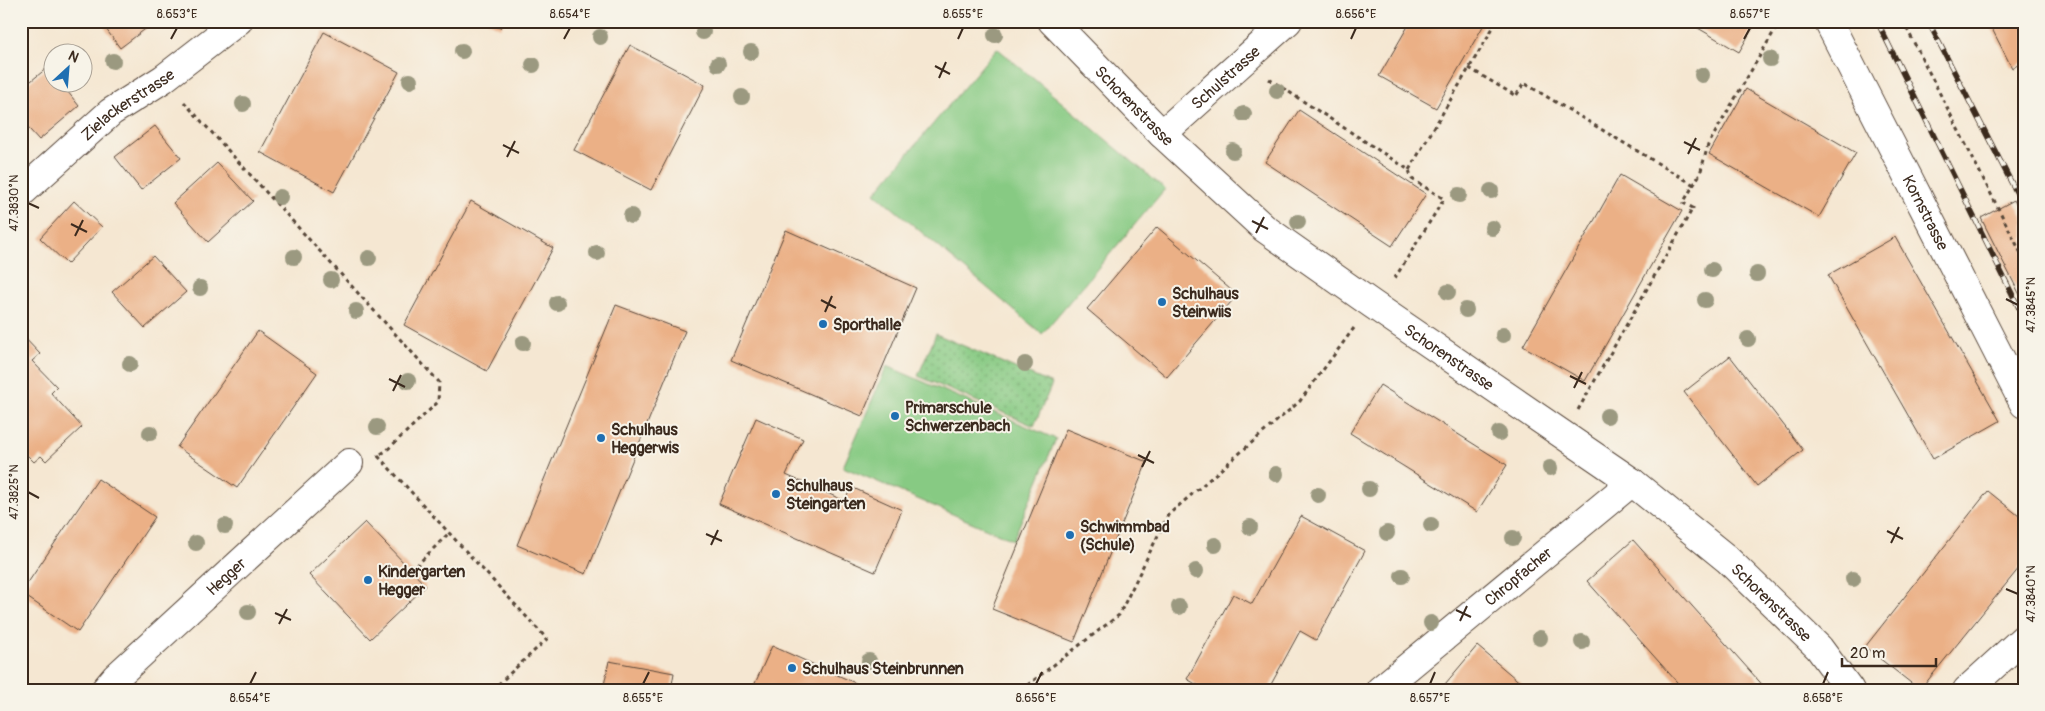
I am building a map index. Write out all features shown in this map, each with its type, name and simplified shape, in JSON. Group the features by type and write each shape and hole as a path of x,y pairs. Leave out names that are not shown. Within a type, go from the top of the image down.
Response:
{"street":[{"name":"Zielackerstrasse","path":"21,194 111,112 163,79 238,21"},
{"name":"Schorenstrasse","path":"1052,21 1162,134 1264,228 1632,482 1727,559 1819,648 1850,690"},
{"name":"Schulstrasse","path":"1162,134 1288,21"},
{"name":"Kornstrasse","path":"1828,21 2024,404"},
{"name":"Hegger","path":"105,690 116,677 349,463"},
{"name":"Chropfacher","path":"1380,690 1632,482"},
{"path":"1967,690 2024,638"}],"path":[{"path":"1409,170 1496,21"},
{"path":"1563,436 1693,208 1683,202 1700,174 1708,145 1780,21"},
{"path":"1903,21 2024,259"},
{"path":"1021,690 1119,615 1168,515 1300,401 1372,304 1388,290 1444,199 1412,179 1409,170 1242,62"},
{"path":"1469,68 1516,96 1524,82 1694,185"},
{"path":"163,79 439,382 438,402 386,451 371,459 349,463"},
{"path":"378,455 547,639 492,690"},
{"path":"416,566 449,534"}],"green space":[{"path":"997,48 1165,189 1042,334 875,193"},
{"path":"936,334 1052,384 1034,426 918,376"},
{"path":"887,366 1056,439 1013,540 843,467"}],"building":[{"path":"100,21 156,21 120,48"},
{"path":"487,21 504,21 500,28"},
{"path":"811,21 825,21 822,27"},
{"path":"1411,21 1486,21 1436,108 1379,76"},
{"path":"1686,21 1757,21 1739,52"},
{"path":"1988,21 2024,21 2024,62 2012,68"},
{"path":"324,32 399,72 334,192 260,152"},
{"path":"630,45 705,85 651,190 574,150"},
{"path":"42,72 42,92 68,92 79,106 39,140 21,120 21,89"},
{"path":"1746,89 1856,153 1819,217 1709,154"},
{"path":"1299,110 1426,194 1392,246 1265,162"},
{"path":"155,126 181,158 141,190 115,157"},
{"path":"217,163 253,201 208,242 173,203"},
{"path":"1620,175 1682,211 1585,381 1523,346"},
{"path":"2014,200 2024,220 2024,303 1981,218"},
{"path":"74,201 102,227 67,264 40,238"},
{"path":"471,201 553,248 487,371 404,325"},
{"name":"Schulhaus Steinwiis","path":"1157,227 1237,295 1167,377 1087,309"},
{"name":"Sporthalle","path":"786,230 916,288 862,416 731,360"},
{"path":"1895,237 2000,421 1933,459 1828,275"},
{"path":"153,256 186,292 145,328 112,292"},
{"name":"Schulhaus Heggerwis","path":"616,305 685,331 586,574 517,545"},
{"path":"258,331 317,373 237,488 177,447"},
{"path":"21,334 40,354 32,361 57,387 51,393 82,427 46,461 41,456 34,462 21,449"},
{"path":"1730,356 1803,450 1757,486 1684,392"},
{"path":"1380,385 1507,465 1477,512 1350,433"},
{"name":"Schulhaus Steingarten","path":"756,418 803,439 786,475 845,501 851,487 902,510 875,572 719,504"},
{"name":"Schwimmbad (Schule)","path":"1066,429 1147,462 1074,642 992,609"},
{"path":"98,479 155,517 78,632 21,593"},
{"path":"1988,491 2024,520 2024,562 1920,690 1865,647"},
{"path":"1301,516 1365,551 1316,640 1300,631 1268,690 1206,690 1187,679 1233,594 1252,604"},
{"name":"Kindergarten Hegger","path":"365,522 426,586 370,639 309,575"},
{"path":"1633,540 1767,690 1684,690 1587,581"},
{"name":"Schulhaus Steinbrunnen","path":"772,646 871,690 752,690"},
{"path":"1477,646 1529,690 1440,690"},
{"path":"609,661 674,673 671,690 603,690"}],"railway":[{"path":"1877,21 2024,318"},
{"path":"1928,21 2024,207"}],"place":[{"name":"Schulhaus Steinwiis","path":"1162,302"},
{"name":"Sporthalle","path":"823,324"},
{"name":"Primarschule Schwerzenbach","path":"895,416"},
{"name":"Schulhaus Heggerwis","path":"601,438"},
{"name":"Schulhaus Steingarten","path":"776,494"},
{"name":"Schwimmbad (Schule)","path":"1070,535"},
{"name":"Kindergarten Hegger","path":"368,580"},
{"name":"Schulhaus Steinbrunnen","path":"792,668"}]}
